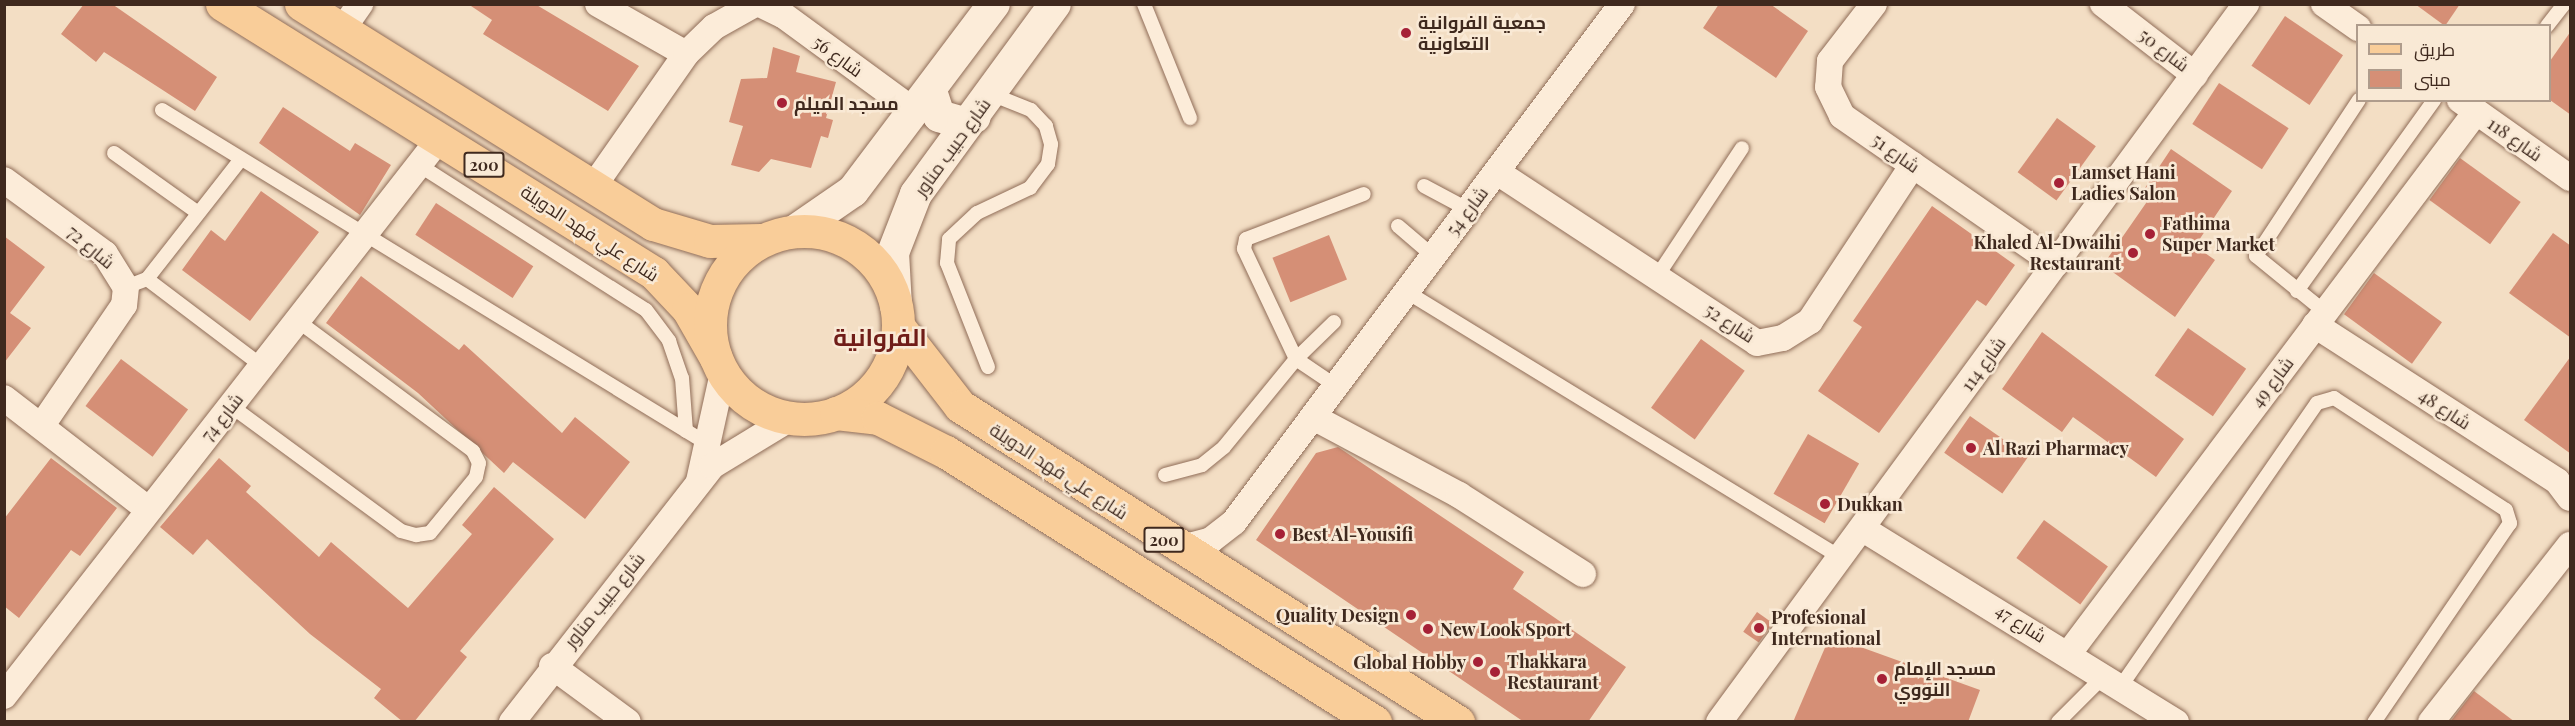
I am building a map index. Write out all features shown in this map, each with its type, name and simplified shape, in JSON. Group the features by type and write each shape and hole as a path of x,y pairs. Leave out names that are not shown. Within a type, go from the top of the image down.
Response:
{"main road":[{"name":"شارع علي فهد الدويلة","path":"222,4 602,237 670,286 720,366"},
{"name":"200","path":"301,4 351,17 603,193 653,224 710,241 761,240 795,231 829,234 860,249 889,284 897,316 893,354 880,379 861,400 836,413"},
{"path":"602,237 618,219 603,193"},
{"name":"200","path":"761,240 739,256 712,303 710,331 720,366 752,403 791,418 836,413 879,418 946,452 1374,722"},
{"name":"شارع علي فهد الدويلة","path":"897,316 960,406 1178,549 1458,722"}],"street":[{"path":"598,4 686,54"},
{"path":"603,193 686,54 714,27 754,4"},
{"name":"شارع 56","path":"760,4 783,15 922,101"},
{"path":"795,231 853,191 994,4"},
{"name":"شارع حبيب مناور","path":"897,316 893,253 916,194 983,106 1055,4"},
{"name":"شارع 54","path":"1178,549 1211,540 1234,522 1622,4"},
{"name":"شارع 51","path":"1874,4 1830,61 1828,87 1842,116 2056,264"},
{"name":"شارع 50","path":"2103,4 2195,75"},
{"name":"شارع 114","path":"1719,722 1863,529 2246,4"},
{"path":"2324,4 2356,27"},
{"path":"922,101 932,105 944,119 963,123 983,106"},
{"name":"شارع 118","path":"2474,104 2571,178"},
{"name":"شارع 49","path":"2069,653 2320,318 2474,104"},
{"name":"شارع 74","path":"4,696 440,138"},
{"name":"شارع 52","path":"1497,172 1658,275 1757,343 1782,338 1810,321 1913,165"},
{"name":"شارع 72","path":"4,180 105,254 137,283 42,425"},
{"name":"شارع 48","path":"2320,318 2557,481 2571,498"},
{"name":"شارع حبيب مناور","path":"699,481 696,437 720,366"},
{"path":"4,398 42,425 149,510"},
{"path":"1313,417 1459,495 1583,574"},
{"name":"شارع حبيب مناور","path":"512,722 552,666 699,481 733,450 791,418"},
{"name":"شارع 47","path":"1863,529 2069,653 2176,722"},
{"path":"2431,722 2571,545"},
{"path":"552,666 628,722"}],"lane":[{"path":"1144,4 1190,118"},
{"path":"2549,24 2564,4"},
{"path":"2320,318 2297,291 2256,256 2358,102"},
{"path":"2297,291 2433,102"},
{"path":"983,106 1031,110 1046,126 1051,144 1048,164 1030,188 977,213 949,239 947,263 988,367"},
{"path":"162,110 696,437"},
{"path":"1658,275 1742,148"},
{"path":"114,153 198,213"},
{"path":"241,159 137,283 262,366"},
{"path":"419,165 646,310 669,341 682,378 696,437"},
{"path":"1424,186 1469,210"},
{"path":"1336,386 1296,359 1244,258 1246,239 1364,194"},
{"path":"1398,226 1434,256"},
{"path":"1407,292 1840,557"},
{"path":"231,406 401,531 416,536 430,533 476,477 479,463 472,451 298,321"},
{"path":"1165,476 1202,465 1224,447 1296,359 1334,322"},
{"path":"2058,722 2113,681 2317,403 2334,398 2506,510 2510,523 2374,722"}],"building":[{"path":"84,4 112,4 217,77 195,111 104,52 96,62 61,34"},
{"path":"468,4 535,4 639,66 608,111 483,34 492,20"},
{"path":"1719,4 1770,4 1808,31 1776,78 1703,28"},
{"path":"2415,4 2460,4 2446,24 2442,24"},
{"path":"2285,16 2343,55 2309,105 2251,66"},
{"path":"2571,31 2571,115 2551,101 2551,60"},
{"name":"مسجد الميلم","path":"773,47 800,56 796,72 836,82 826,118 833,120 828,138 821,136 811,168 771,159 759,172 731,165 743,126 729,122 741,79 767,78"},
{"path":"2219,83 2289,128 2262,169 2192,124"},
{"path":"283,107 350,151 355,143 391,165 360,215 259,143"},
{"path":"2057,118 2096,146 2056,200 2018,172"},
{"path":"2171,149 2232,191 2195,246 2215,260 2175,317 2103,265 2153,193 2145,188"},
{"path":"2460,158 2521,202 2490,244 2429,200"},
{"path":"261,191 319,232 250,321 182,270 211,230 225,241"},
{"path":"436,203 533,266 513,298 415,235"},
{"path":"1932,206 2015,265 1986,306 1977,300 1879,433 1818,391 1862,327 1853,321"},
{"path":"2553,233 2571,246 2571,338 2509,293"},
{"path":"1329,235 1347,280 1290,302 1272,258"},
{"path":"4,236 45,267 10,313 31,328 4,363"},
{"path":"2374,273 2442,322 2412,364 2344,314"},
{"path":"361,276 459,350 464,344 562,433 575,417 630,462 585,519 513,462 504,473 418,393 326,323"},
{"path":"2188,328 2246,369 2213,416 2155,376"},
{"path":"2042,332 2184,439 2156,477 2073,417 2062,432 2002,389"},
{"path":"1701,339 1745,371 1695,440 1651,408"},
{"path":"2571,356 2571,454 2524,420"},
{"path":"121,359 188,410 153,457 85,406"},
{"path":"1970,416 2028,457 2002,494 1944,453"},
{"path":"1808,434 1859,464 1825,523 1774,494"},
{"path":"1338,447 1524,572 1513,589 1626,667 1588,722 1524,722 1256,540 1316,453"},
{"path":"51,458 117,508 80,556 71,550 19,618 4,606 4,519"},
{"path":"219,458 251,486 246,492 319,557 331,542 408,608 472,534 462,525 494,487 554,539 460,651 467,657 414,722 403,722 374,698 381,689 310,634 207,539 193,555 160,527"},
{"path":"2044,520 2108,566 2080,604 2016,558"},
{"name":"Profesional International","path":"1757,612 1773,623 1759,643 1743,632"},
{"name":"مسجد الإمام النووي","path":"1830,636 1980,690 1968,722 1793,722"},
{"path":"2474,691 2515,722 2450,722"}],"place":[{"name":"جمعية الفروانية التعاونية","path":"1406,33"},
{"name":"مسجد الميلم","path":"782,103"},
{"name":"Lamset Hani Ladies Salon","path":"2059,183"},
{"name":"Fathima Super Market","path":"2150,234"},
{"name":"Khaled Al-Dwaihi Restaurant","path":"2133,253"},
{"name":"Al Razi Pharmacy","path":"1971,448"},
{"name":"Dukkan","path":"1825,504"},
{"name":"Best Al-Yousifi","path":"1280,534"},
{"name":"Quality Design","path":"1411,615"},
{"name":"Profesional International","path":"1759,628"},
{"name":"New Look Sport","path":"1428,629"},
{"name":"Global Hobby","path":"1478,662"},
{"name":"Thakkara Restaurant","path":"1495,672"},
{"name":"مسجد الإمام النووي","path":"1882,679"}],"district":[{"name":"الفروانية","path":"880,337"}]}
